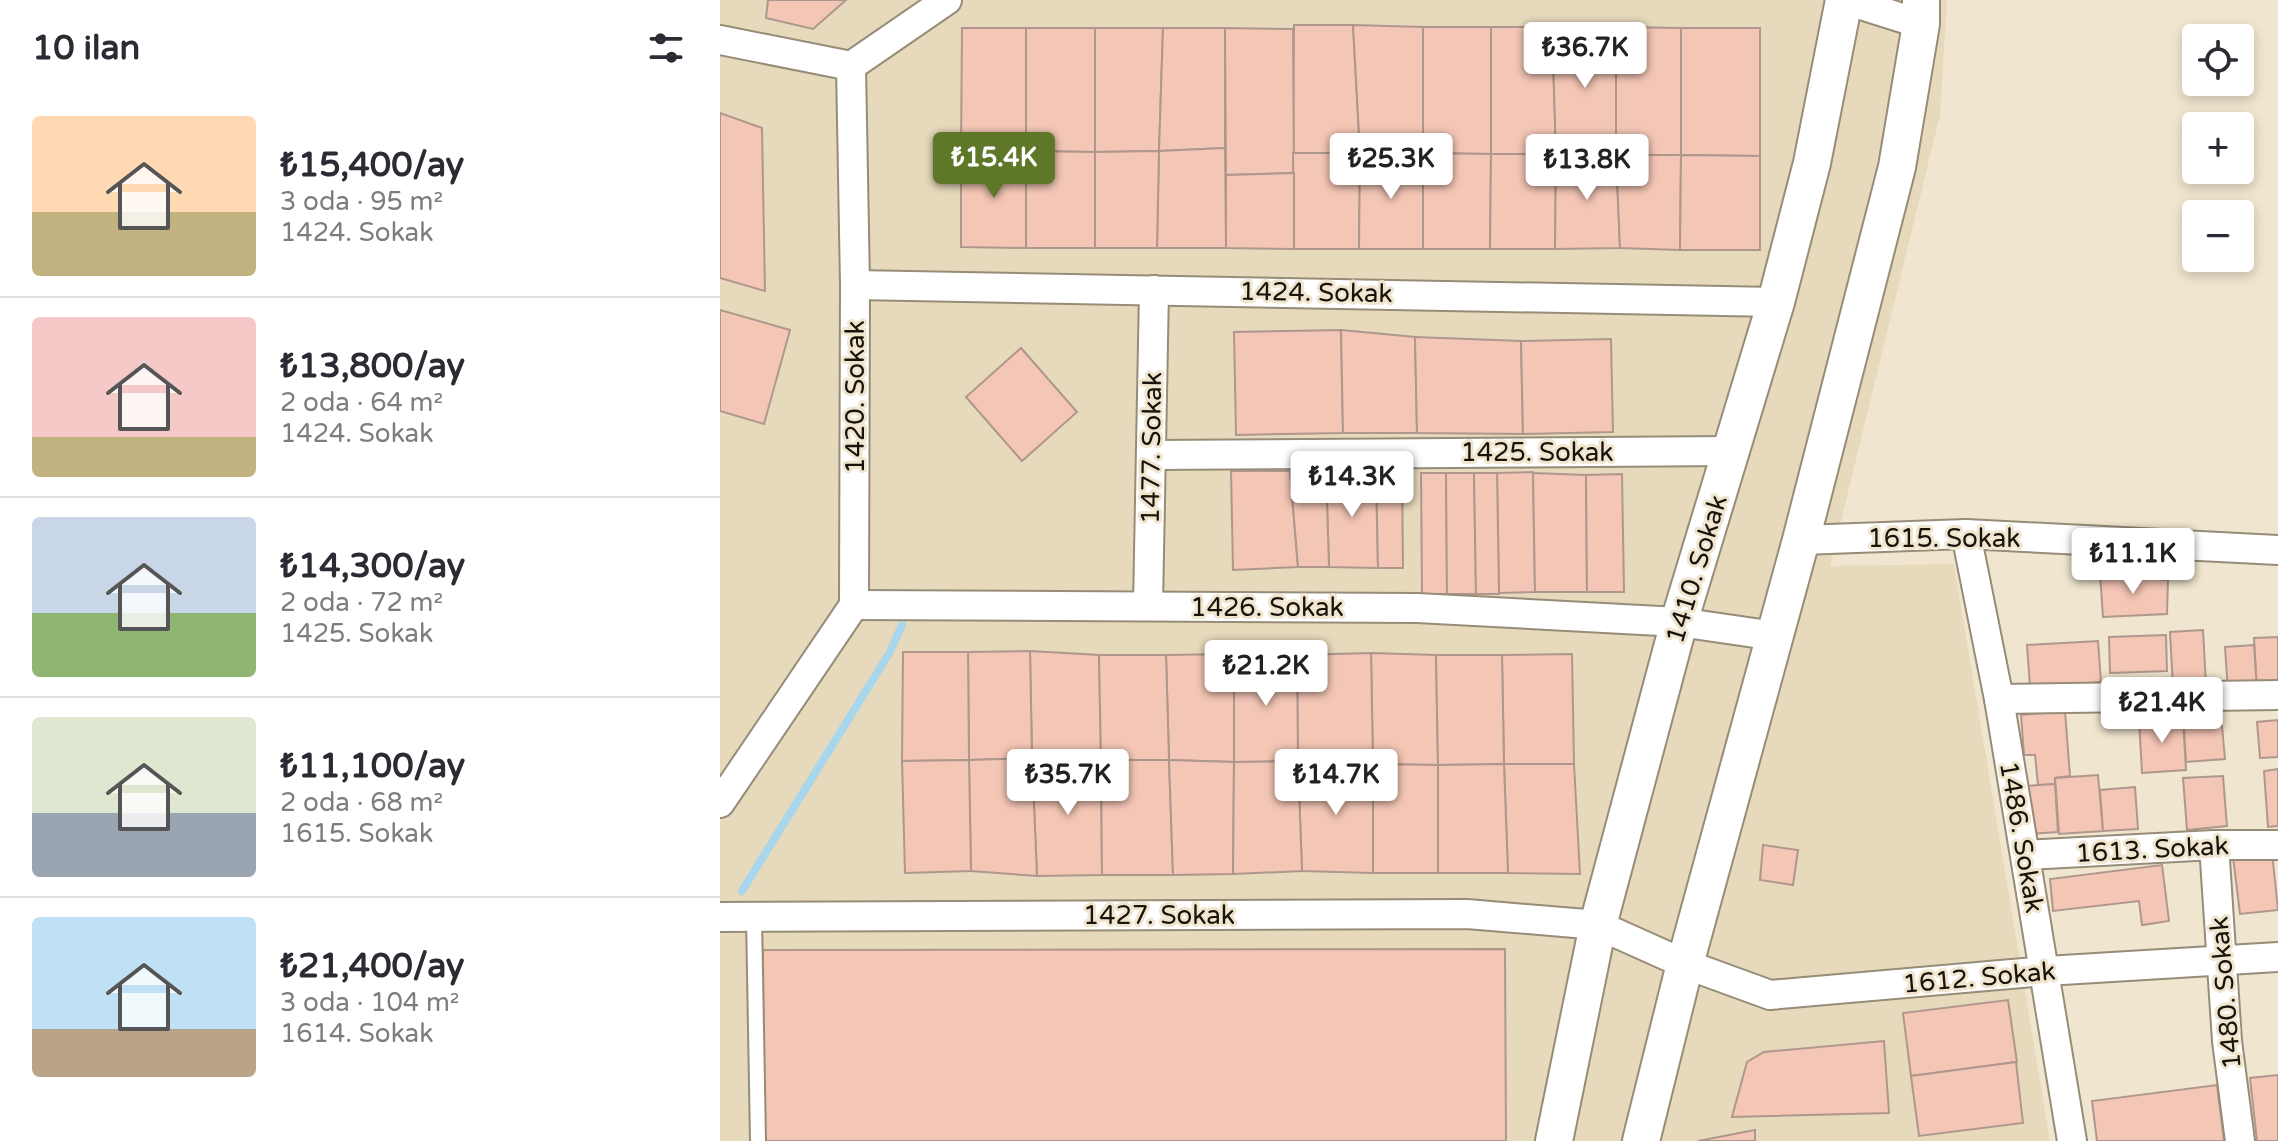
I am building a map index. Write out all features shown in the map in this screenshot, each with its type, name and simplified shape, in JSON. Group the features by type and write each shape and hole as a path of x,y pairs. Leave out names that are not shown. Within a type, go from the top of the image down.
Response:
{"street":[{"path":"720,40 851,66 947,0"},
{"path":"1641,1141 1685,964 1801,540 1897,167 1921,12 1844,0"},
{"name":"1410. Sokak","path":"1554,1141 1598,925 1679,622 1776,302 1812,163 1844,0"},
{"name":"1420. Sokak","path":"851,66 855,285 854,605"},
{"name":"1424. Sokak","path":"855,285 1776,302"},
{"name":"1477. Sokak","path":"1148,606 1154,290"},
{"name":"1425. Sokak","path":"1151,455 1731,451"},
{"name":"1615. Sokak","path":"1801,540 1966,534 2278,550"},
{"name":"1486. Sokak","path":"1966,534 1999,699 2072,1141"},
{"path":"720,803 854,605"},
{"name":"1426. Sokak","path":"854,605 1417,608 1679,622"},
{"path":"1679,622 1775,636"},
{"path":"1999,699 2278,695"},
{"name":"1613. Sokak","path":"2025,855 2214,845 2278,845"},
{"name":"1480. Sokak","path":"2214,845 2227,1041 2240,1141"},
{"name":"1427. Sokak","path":"720,917 1467,914 1598,925 1685,964"},
{"name":"1612. Sokak","path":"1685,964 1770,995 2046,971 2278,957"}],"lane":[{"path":"754,917 758,1141"}],"shaded area":[{"path":"720,0 1947,0 1940,115 1830,566 1954,564 2050,1141 720,1141"}],"building":[{"path":"768,0 846,0 813,29 766,18"},
{"path":"1294,25 1353,25 1360,153 1293,153"},
{"path":"1353,25 1423,27 1423,153 1360,153"},
{"path":"1423,27 1491,27 1491,154 1423,153"},
{"path":"1491,27 1552,27 1556,154 1491,154"},
{"path":"1552,27 1616,27 1616,155 1556,154"},
{"path":"1616,27 1681,28 1681,155 1616,155"},
{"path":"962,28 1026,28 1026,151 961,152"},
{"path":"1026,28 1095,28 1095,152 1026,151"},
{"path":"1095,28 1163,28 1159,151 1095,152"},
{"path":"1163,28 1225,28 1225,148 1159,151"},
{"path":"1225,28 1293,29 1294,173 1226,175"},
{"path":"1681,28 1760,28 1760,156 1681,155"},
{"path":"720,113 762,128 765,291 720,278"},
{"path":"1225,148 1226,248 1157,248 1159,151"},
{"path":"1026,151 1095,152 1095,248 1026,248"},
{"path":"1026,151 1026,248 961,247 961,152"},
{"path":"1159,151 1157,248 1095,248 1095,152"},
{"path":"1293,153 1360,153 1359,249 1294,249"},
{"path":"1360,153 1423,153 1423,249 1359,249"},
{"path":"1423,153 1491,154 1490,249 1423,249"},
{"path":"1491,154 1556,154 1555,249 1490,249"},
{"path":"1556,154 1616,155 1620,248 1555,249"},
{"path":"1616,155 1681,155 1680,250 1620,248"},
{"path":"1681,155 1760,156 1760,250 1680,250"},
{"path":"1294,173 1294,249 1226,248 1226,175"},
{"path":"720,310 790,330 764,424 720,411"},
{"path":"1341,330 1343,433 1236,435 1234,332"},
{"path":"1341,330 1415,337 1417,433 1343,433"},
{"path":"1415,337 1521,341 1523,434 1417,433"},
{"path":"1611,339 1613,432 1523,434 1521,341"},
{"path":"1021,348 1077,412 1022,461 966,397"},
{"path":"1376,470 1378,568 1329,567 1326,471"},
{"path":"1376,470 1402,470 1403,568 1378,568"},
{"path":"1231,471 1290,471 1298,567 1233,570"},
{"path":"1290,471 1326,471 1329,567 1298,567"},
{"path":"1533,472 1535,592 1499,593 1497,473"},
{"path":"1421,473 1446,473 1447,594 1422,595"},
{"path":"1446,473 1474,473 1476,594 1447,594"},
{"path":"1474,473 1497,473 1499,594 1476,594"},
{"path":"1533,473 1586,475 1587,592 1535,592"},
{"path":"1622,474 1624,592 1587,592 1586,475"},
{"path":"2100,574 2168,580 2167,614 2103,617"},
{"path":"2203,630 2206,685 2173,688 2170,632"},
{"path":"2166,635 2167,671 2110,673 2109,637"},
{"path":"2278,637 2278,689 2257,691 2254,638"},
{"path":"2098,641 2101,682 2030,687 2027,645"},
{"path":"2254,645 2257,690 2228,692 2225,647"},
{"path":"1030,651 1099,655 1101,760 1032,758"},
{"path":"1030,651 1032,758 969,760 968,652"},
{"path":"903,652 968,652 969,760 902,761"},
{"path":"1371,653 1436,655 1438,765 1373,764"},
{"path":"1371,653 1373,764 1298,761 1297,655"},
{"path":"1234,654 1297,655 1298,761 1234,762"},
{"path":"1234,654 1234,762 1169,760 1166,655"},
{"path":"1572,654 1574,764 1504,764 1502,655"},
{"path":"1099,655 1166,655 1169,760 1101,760"},
{"path":"1436,655 1502,655 1504,764 1438,765"},
{"path":"2065,711 2070,776 2055,778 2055,784 2038,785 2035,755 2024,755 2021,715"},
{"path":"2183,717 2186,770 2142,773 2139,720"},
{"path":"2278,720 2278,757 2260,758 2257,722"},
{"path":"2222,726 2225,759 2186,762 2184,728"},
{"path":"1032,758 1101,760 1102,875 1037,876"},
{"path":"1032,758 1037,876 971,871 969,760"},
{"path":"969,760 971,871 905,873 902,761"},
{"path":"1101,760 1169,760 1173,875 1102,875"},
{"path":"1169,760 1234,762 1233,874 1173,875"},
{"path":"1298,761 1373,764 1373,873 1302,871"},
{"path":"1298,761 1302,871 1233,874 1234,762"},
{"path":"1373,764 1438,765 1438,873 1373,873"},
{"path":"1504,764 1574,764 1580,874 1508,873"},
{"path":"1504,764 1508,873 1438,873 1438,765"},
{"path":"2278,769 2278,826 2268,827 2264,771"},
{"path":"2098,775 2103,831 2059,834 2055,778"},
{"path":"2223,776 2227,826 2187,830 2183,778"},
{"path":"2055,784 2058,832 2028,834 2025,786"},
{"path":"2135,787 2138,829 2103,831 2100,790"},
{"path":"1763,845 1798,850 1793,885 1760,880"},
{"path":"2272,852 2278,910 2240,914 2233,857"},
{"path":"2162,865 2169,921 2142,925 2139,901 2053,911 2050,879"},
{"path":"1505,949 1506,1141 764,1141 763,950"},
{"path":"2008,1000 2017,1062 1911,1076 1903,1013"},
{"path":"1884,1041 1889,1113 1732,1117 1747,1062 1764,1052"},
{"path":"2016,1062 2023,1123 1919,1136 1911,1076"},
{"path":"2278,1075 2278,1141 2257,1141 2250,1078"},
{"path":"2217,1085 2224,1141 2097,1141 2092,1101"},
{"path":"1755,1130 1755,1141 1698,1141"}],"waterway":[{"path":"742,891 890,652 902,625"}]}
